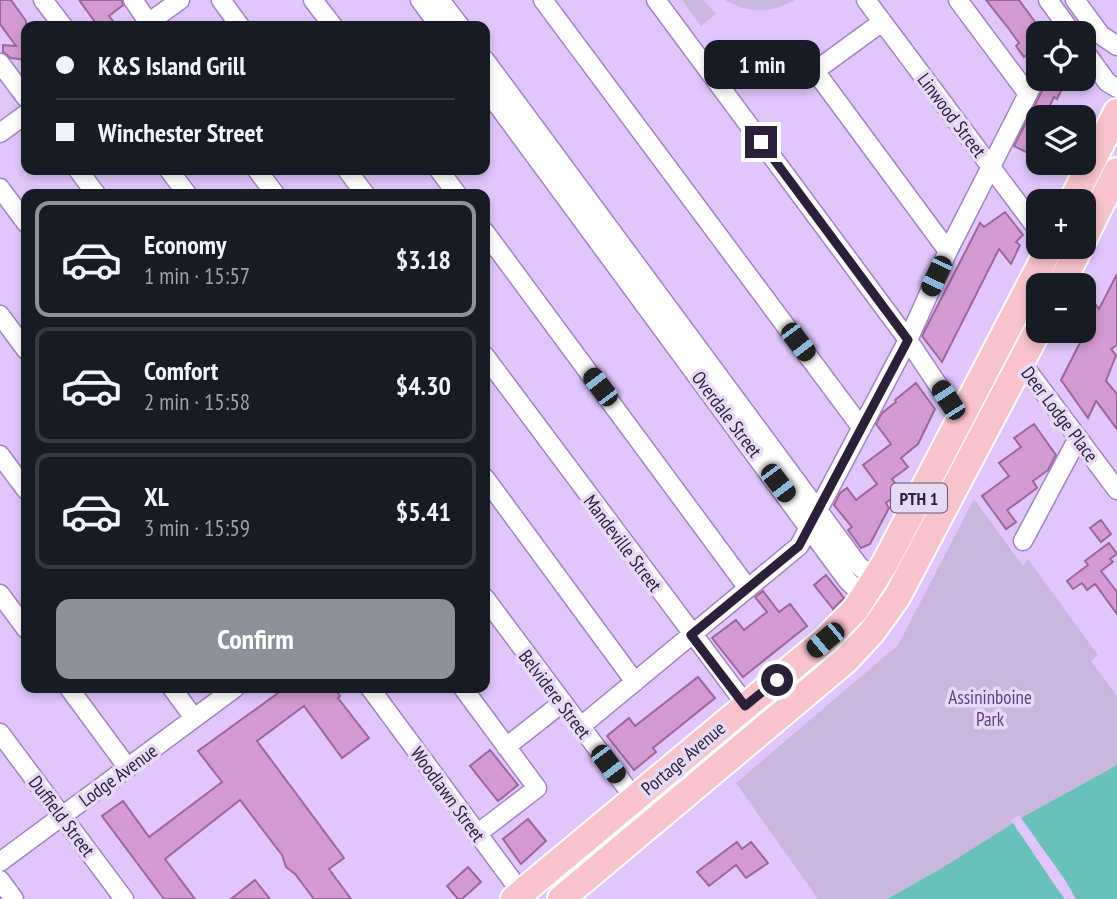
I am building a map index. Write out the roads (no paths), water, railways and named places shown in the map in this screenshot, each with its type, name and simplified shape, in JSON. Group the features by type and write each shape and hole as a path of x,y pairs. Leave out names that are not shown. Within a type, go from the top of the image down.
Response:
{"highway":[{"path":"1081,189 1108,154 1117,113"},
{"path":"1096,208 1117,171"},
{"name":"Portage Avenue","path":"520,897 825,640 869,589 1043,259"},
{"name":"Portage Avenue","path":"561,899 846,660 892,606 1031,343"}],"street":[{"path":"43,0 59,21"},
{"path":"133,0 146,21"},
{"path":"153,21 180,0"},
{"path":"221,0 236,21"},
{"path":"313,0 329,21"},
{"path":"420,0 435,21"},
{"path":"440,0 456,21"},
{"path":"543,0 861,427"},
{"path":"656,0 908,340 948,400 963,414 981,438"},
{"name":"Linwood Street","path":"866,0 1026,214"},
{"path":"958,0 1028,94"},
{"path":"1048,0 1060,21"},
{"path":"1075,0 1114,45"},
{"path":"882,22 815,71 948,251"},
{"path":"0,63 21,91"},
{"name":"Overdale Street","path":"490,67 580,202 847,580 869,589 892,606"},
{"path":"1096,67 1107,82 1117,88"},
{"path":"580,727 799,546 908,340 948,251 1030,91"},
{"name":"Overdale Street","path":"490,94 580,202 817,509 859,566 869,589"},
{"path":"0,133 21,118"},
{"path":"350,175 361,189"},
{"path":"0,188 21,216"},
{"path":"490,239 747,587"},
{"path":"0,315 21,343"},
{"name":"Deer Lodge Place","path":"1003,338 1117,490"},
{"name":"Mandeville Street","path":"490,363 691,635 764,729"},
{"path":"1023,541 1078,438"},
{"path":"0,455 21,483"},
{"path":"490,485 635,682"},
{"path":"0,594 21,622"},
{"name":"Belvidere Street","path":"490,605 652,822"},
{"path":"73,693 128,768"},
{"path":"176,693 194,718"},
{"name":"Lodge Avenue","path":"0,862 228,693"},
{"name":"Woodlawn Street","path":"374,693 520,897"},
{"path":"467,693 537,788 477,834"},
{"path":"506,747 562,703"},
{"name":"Duffield Street","path":"0,733 124,899"},
{"path":"0,880 14,899"}],"park label":[{"name":"Assininboine Park","path":"990,708"}]}
